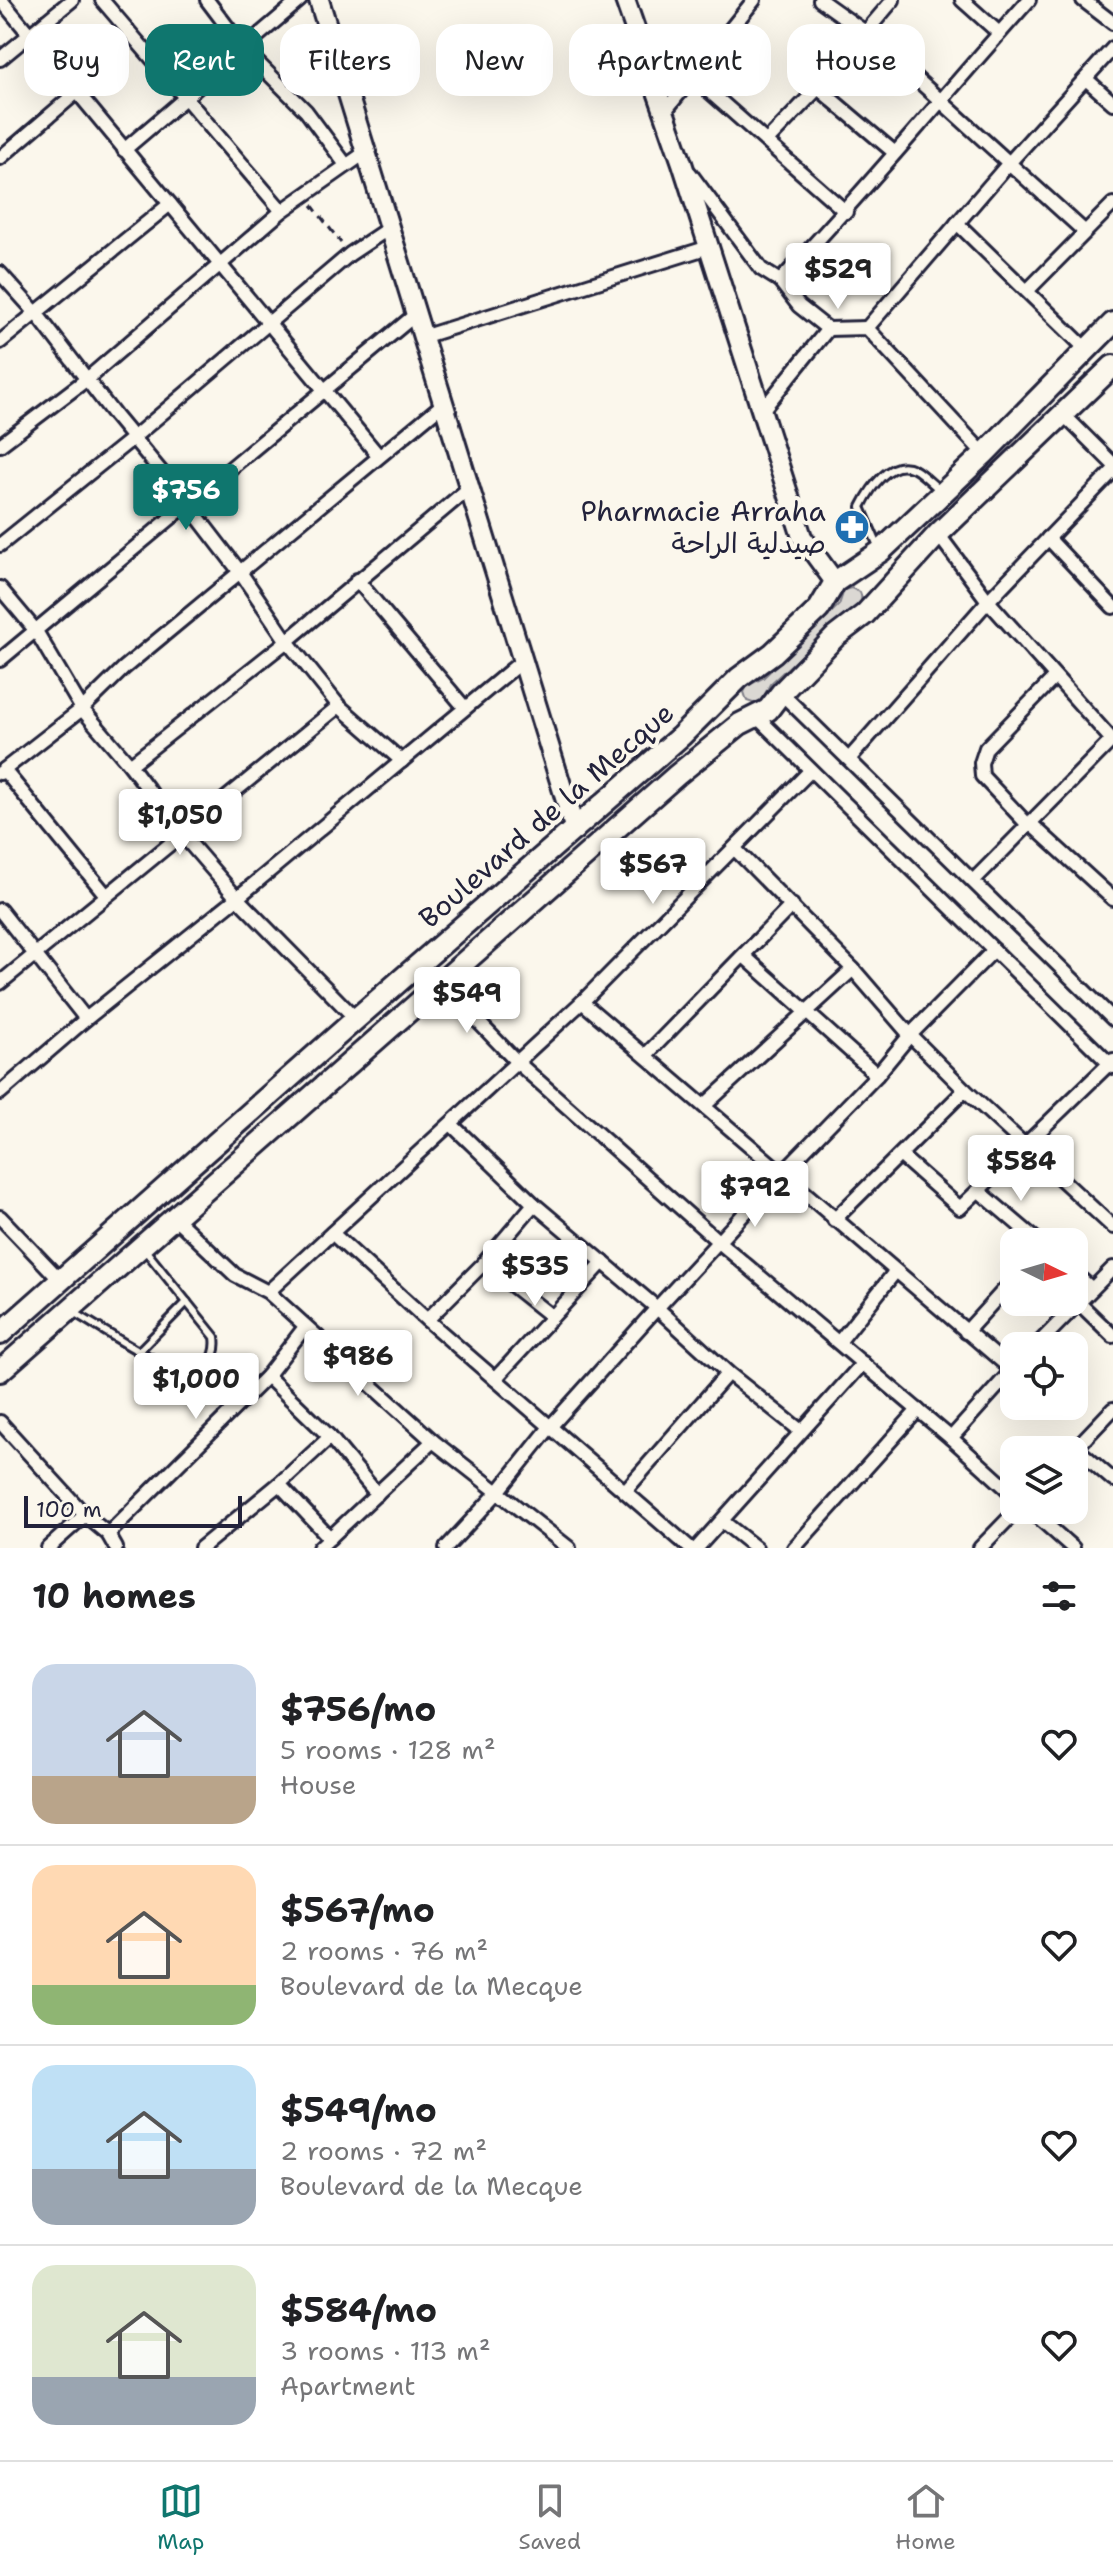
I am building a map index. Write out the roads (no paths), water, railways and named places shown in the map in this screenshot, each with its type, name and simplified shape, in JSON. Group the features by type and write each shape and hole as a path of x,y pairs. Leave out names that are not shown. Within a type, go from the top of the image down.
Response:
{"main road":[{"name":"Boulevard de la Mecque","path":"0,1334 681,736 739,678 773,653 819,609 839,580 881,551 943,493 1113,323"},
{"name":"Boulevard de la Mecque","path":"0,1371 677,775 719,739 768,710 835,637 870,608 938,534 1113,366"},
{"path":"839,580 857,577 869,587 872,594 870,608"},
{"path":"739,678 732,689 734,703 743,713 756,716"}],"street":[{"path":"1,0 24,28"},
{"path":"43,24 72,0"},
{"path":"102,0 282,211"},
{"path":"207,0 225,24"},
{"path":"264,32 300,0"},
{"path":"319,0 575,830"},
{"path":"735,24 754,0"},
{"path":"820,0 854,24"},
{"path":"872,24 893,0"},
{"path":"962,0 999,33"},
{"path":"780,281 846,212 940,99 1029,0"},
{"path":"1083,0 1113,23"},
{"path":"626,1 665,111 802,537 839,580"},
{"path":"0,59 24,40"},
{"path":"682,163 761,269 780,281 799,306 828,329 867,328 1113,48"},
{"path":"264,69 306,111 346,165"},
{"path":"1086,79 1113,103"},
{"path":"925,86 1085,232"},
{"path":"0,158 72,96"},
{"path":"80,96 378,455"},
{"path":"124,150 186,96"},
{"path":"665,111 677,96"},
{"path":"715,96 846,212"},
{"path":"767,141 810,96"},
{"path":"827,96 895,153"},
{"path":"0,445 87,379 282,211 366,152"},
{"path":"0,342 170,204"},
{"path":"1027,291 1113,204"},
{"path":"957,223 1087,350"},
{"path":"0,545 133,438 350,254 389,228"},
{"path":"422,337 709,247"},
{"path":"0,273 36,313 187,503 240,572 287,641 339,706 402,761"},
{"path":"0,660 416,314"},
{"path":"867,328 984,454"},
{"path":"760,413 828,329"},
{"path":"106,895 2,771 82,709 124,668 443,404"},
{"path":"1064,415 1113,464"},
{"path":"849,759 988,601 1113,471"},
{"path":"130,765 287,641 468,489"},
{"path":"938,534 988,601 1113,740 973,881"},
{"path":"1048,538 1113,607"},
{"path":"357,580 465,708"},
{"path":"0,588 36,631 82,709 130,765 181,833 237,898 356,1019"},
{"path":"0,1093 522,661"},
{"path":"1055,677 986,748 981,763 982,776 1030,825 1113,899"},
{"path":"781,693 1113,1019"},
{"path":"0,983 339,706"},
{"path":"756,716 1112,1063 960,1208 900,1155"},
{"path":"268,1292 582,1002 810,771"},
{"path":"735,849 853,969 910,1035 1113,1227"},
{"path":"1102,889 1113,878"},
{"path":"646,1055 792,905"},
{"path":"0,910 86,1019"},
{"path":"448,1547 657,1308 877,1075 910,1035 994,950"},
{"path":"744,956 877,1075"},
{"path":"704,1106 853,969"},
{"path":"441,983 518,1063 719,1242 1000,1482"},
{"path":"582,1002 1000,1359"},
{"path":"834,1220 965,1090"},
{"path":"452,1125 534,1204 728,1373 801,1431"},
{"path":"979,1191 1023,1228"},
{"path":"427,1320 484,1263 534,1204"},
{"path":"0,1217 61,1281"},
{"path":"175,1218 235,1275 268,1292 433,1441 569,1548"},
{"path":"332,1233 427,1320 690,1548"},
{"path":"495,1379 603,1262"},
{"path":"484,1263 551,1316"},
{"path":"1088,1293 1113,1268"},
{"path":"839,1342 895,1272"},
{"path":"1088,1285 1092,1289"},
{"path":"966,1332 1000,1294"},
{"path":"1088,1312 1113,1336"},
{"path":"1050,1332 1066,1316"},
{"path":"108,1534 267,1376 305,1327"},
{"path":"697,1548 863,1363"},
{"path":"625,1491 728,1373"},
{"path":"267,1376 330,1437 377,1494"},
{"path":"951,1438 1000,1383"},
{"path":"1087,1436 1113,1409"},
{"path":"794,1548 918,1410"},
{"path":"0,1422 85,1515 108,1534 116,1548"},
{"path":"201,1548 330,1437"},
{"path":"319,1548 433,1441"},
{"path":"1088,1460 1113,1480"},
{"path":"279,1484 330,1538"},
{"path":"48,1548 85,1515"},
{"path":"722,1521 756,1548"},
{"path":"980,1548 1003,1524"},
{"path":"1046,1524 1073,1548"}],"lane":[{"path":"881,551 861,507 868,493 888,471 901,466 915,469 943,493"},
{"path":"70,1310 165,1365 196,1370 208,1365 216,1349 215,1337 142,1246"},
{"path":"140,1350 187,1302"}],"place":[{"name":"Pharmacie Arraha صيدلية الراحة","path":"852,527"}]}
